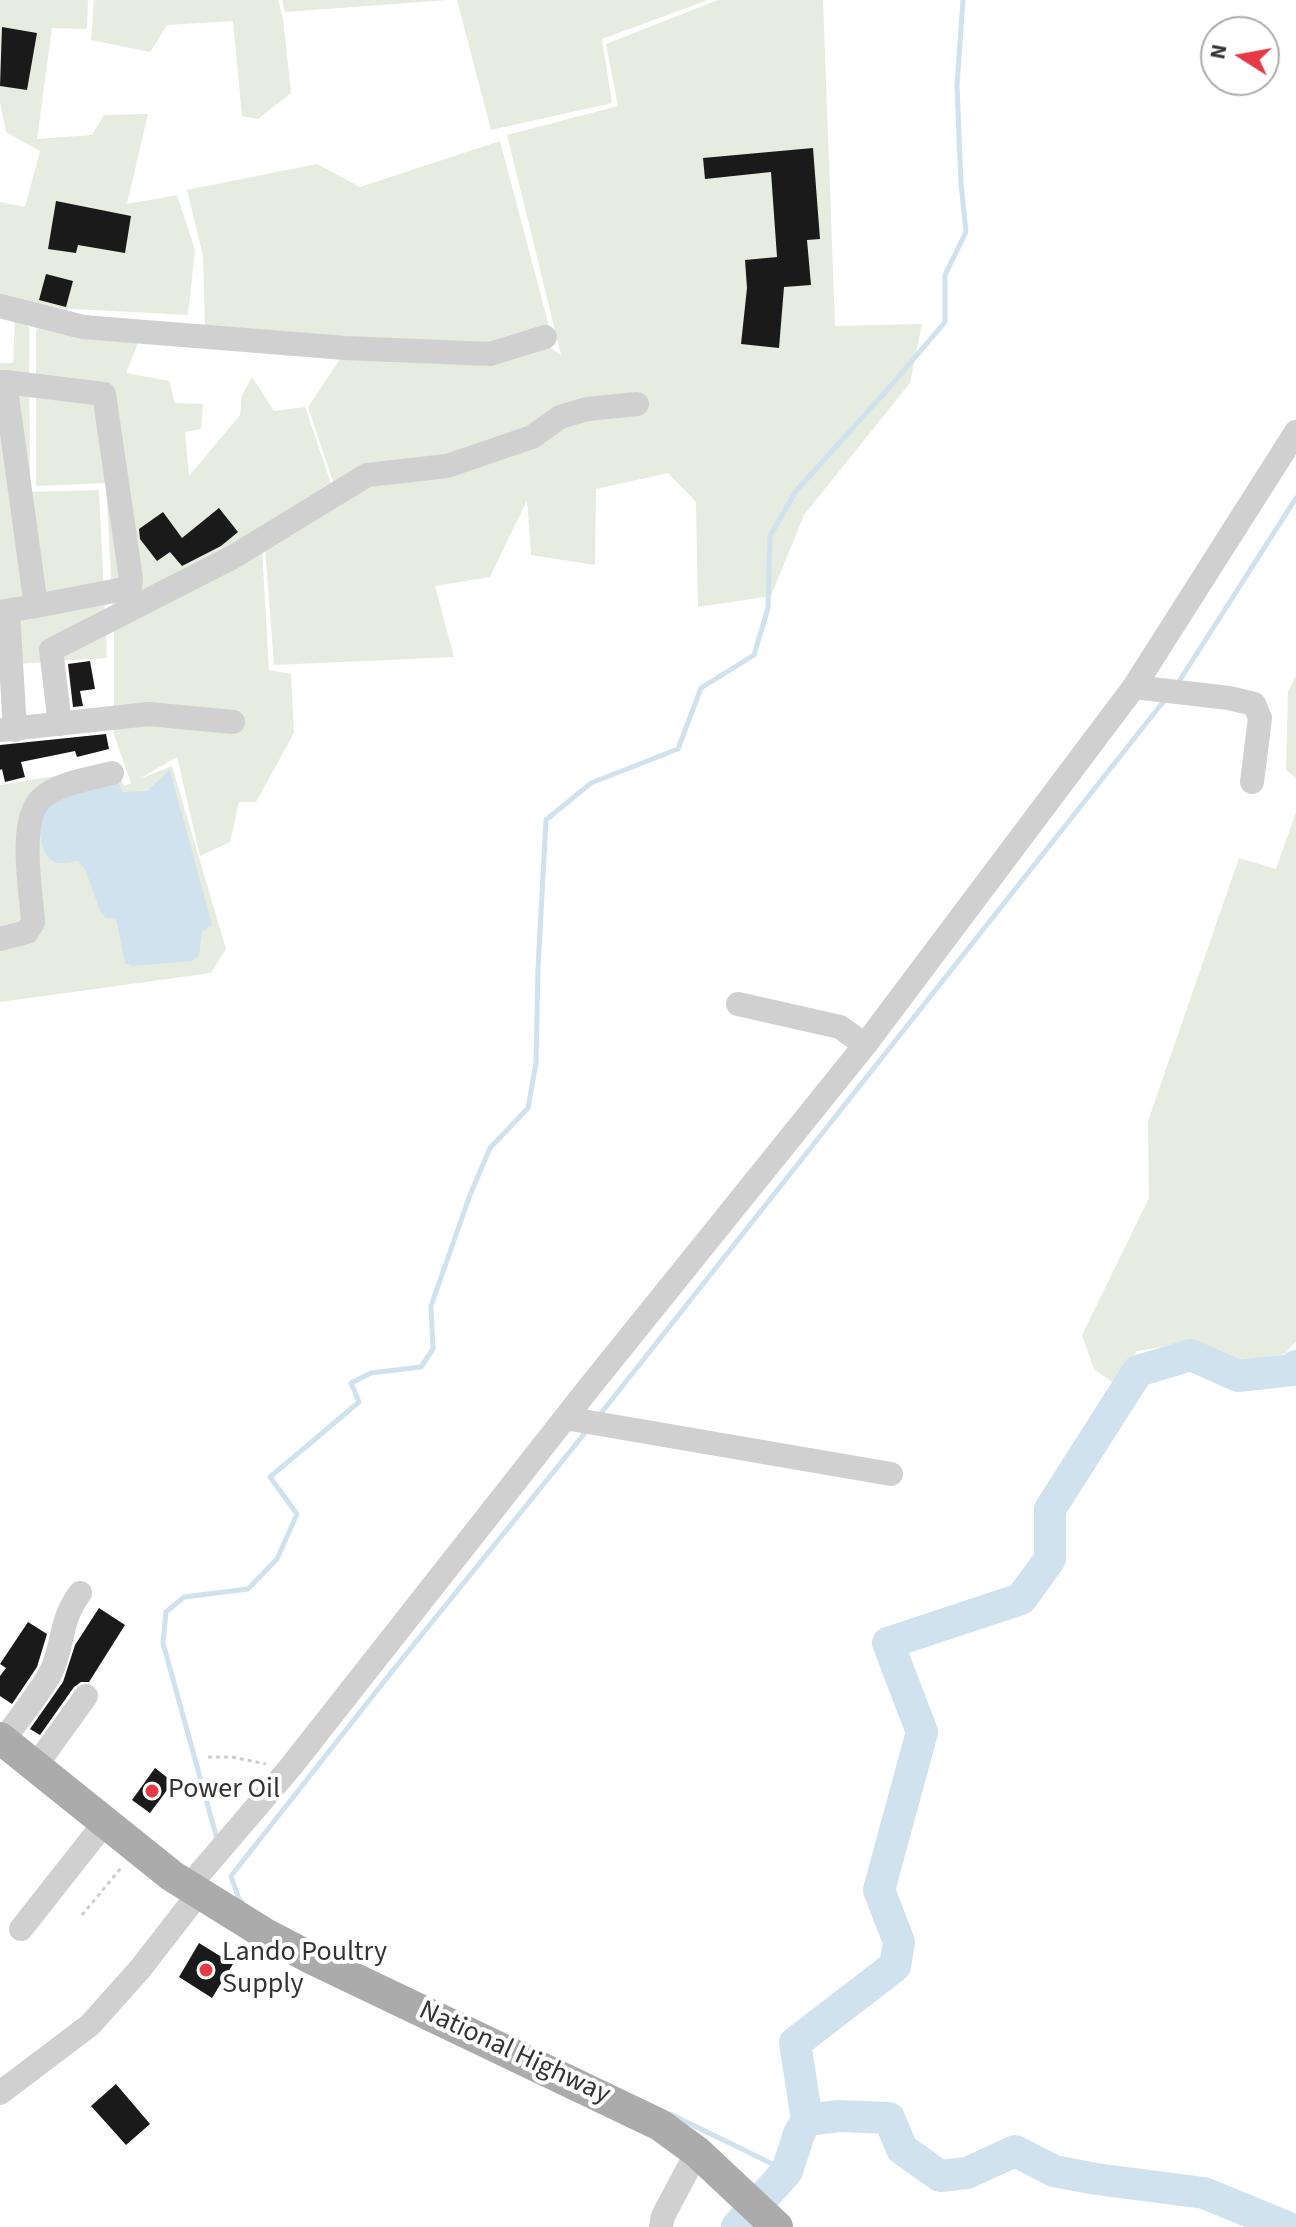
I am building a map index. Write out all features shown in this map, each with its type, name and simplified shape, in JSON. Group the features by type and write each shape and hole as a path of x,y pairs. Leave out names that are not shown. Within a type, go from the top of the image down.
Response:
{"main road":[{"name":"National Highway","path":"2,1740 194,1890 267,1935 322,1963 660,2125 697,2152 777,2227"}],"street":[{"path":"0,306 83,327 345,348 490,354 545,337"},
{"path":"36,606 2,382 104,394 131,579 130,586 124,589 36,606 4,612 7,730 149,714 233,722"},
{"path":"60,724 51,650 233,557 367,475 447,466 532,437 560,417 587,409 637,404"},
{"path":"0,2093 90,2025 140,1969 194,1890 565,1418 1148,688 1296,432"},
{"path":"1148,688 1254,704 1260,718 1252,782"},
{"path":"0,939 27,932 33,922 28,833 31,814 41,799 59,788 112,773"},
{"path":"738,1004 840,1027 865,1045"},
{"path":"565,1418 891,1474"},
{"path":"2,1740 49,1674 59,1650 63,1624 80,1593"},
{"path":"35,1767 86,1696"},
{"path":"21,1929 106,1821"},
{"path":"661,2227 663,2216 697,2152"}],"path":[{"path":"208,1757 232,1757 289,1769"},
{"path":"82,1915 138,1846"}],"shaded area":[{"path":"0,0 88,0 87,29 52,28 37,139 92,135 104,115 148,114 127,204 177,195 195,250 188,315 37,307 0,295 0,202 25,207 40,151 6,132 0,102"},
{"path":"94,0 278,0 283,18 291,93 258,119 242,116 233,21 167,25 150,52 91,40"},
{"path":"282,0 448,0 285,12"},
{"path":"457,0 708,0 602,39 612,103 491,130"},
{"path":"718,0 823,0 835,326 922,324 910,383 804,515 771,596 698,607 696,502 668,473 596,489 595,565 531,555 527,500 490,577 435,586 454,657 274,665 265,548 341,505 308,407 340,359 549,347 561,355 507,135 618,106 606,44"},
{"path":"500,141 554,345 315,356 205,326 203,256 187,190 317,164 360,187"},
{"path":"15,318 29,327 30,492 99,490 107,658 0,665 0,363 13,363"},
{"path":"39,323 140,338 126,373 169,381 175,403 203,404 201,429 185,432 189,476 240,415 242,395 252,377 274,411 305,407 338,504 262,548 269,670 291,674 294,733 256,802 239,802 230,842 200,856 177,757 139,779 172,766 226,949 211,973 0,1002 0,785 116,766 124,786 131,783 114,735 114,634 106,483 36,486 36,332"},
{"path":"1296,676 1296,778 1286,770 1288,692"},
{"path":"1296,812 1296,1341 1285,1354 1240,1361 1195,1341 1137,1351 1116,1385 1094,1369 1082,1335 1149,1198 1148,1121 1239,858 1276,869"}],"water":[{"path":"170,770 212,925 202,932 199,955 192,961 132,966 125,963 116,918 106,918 101,913 85,869 78,861 62,863 48,857 40,836 41,821 53,802 70,792 116,779 123,792 147,791"}],"building":[{"path":"2,27 37,33 27,90 0,86"},
{"path":"813,148 820,239 807,240 811,285 784,287 779,348 741,344 747,288 745,260 777,257 771,172 705,179 703,158"},
{"path":"56,201 131,216 125,253 78,245 76,253 48,249"},
{"path":"46,274 73,281 66,307 39,300"},
{"path":"219,508 238,532 221,546 182,566 170,552 157,561 140,539 139,529 163,512 182,538"},
{"path":"90,661 95,689 80,691 83,706 73,707 68,664"},
{"path":"106,734 109,749 77,757 75,751 21,762 25,777 5,782 0,770 0,745"},
{"path":"99,1608 125,1625 89,1682 81,1682 74,1687 40,1735 30,1729 63,1682 75,1645"},
{"path":"28,1622 47,1634 37,1667 12,1704 0,1696 0,1676 6,1668 0,1664"},
{"name":"Power Oil","path":"155,1768 173,1782 150,1813 132,1800"},
{"name":"Lando Poultry Supply","path":"199,1943 233,1964 212,1998 179,1977"},
{"path":"116,2084 150,2124 126,2145 91,2106"}],"waterway":[{"path":"217,1839 163,1643 166,1612 184,1597 248,1589 277,1559 297,1514 270,1477 359,1402 351,1383 371,1373 421,1367 433,1349 431,1306 470,1195 490,1148 528,1108 536,1063 546,820 591,783 678,749 701,688 754,655 768,608 770,536 796,491 945,322 945,275 966,232 957,85 963,0"},
{"path":"1178,683 1296,498"},
{"path":"598,1417 1167,697"},
{"path":"737,2227 787,2171 807,2120 795,2043 895,1966 899,1942 879,1890 922,1732 888,1643 1021,1599 1050,1559 1050,1509 1138,1371 1191,1355 1238,1376 1292,1370 1296,1366"},
{"path":"242,1902 231,1876 589,1428"},
{"path":"670,2114 787,2171"},
{"path":"807,2120 839,2116 889,2118 902,2149 940,2176 967,2173 1015,2151 1054,2171 1204,2193 1287,2227"}],"place":[{"name":"Power Oil","path":"152,1791"},
{"name":"Lando Poultry Supply","path":"206,1970"}]}
